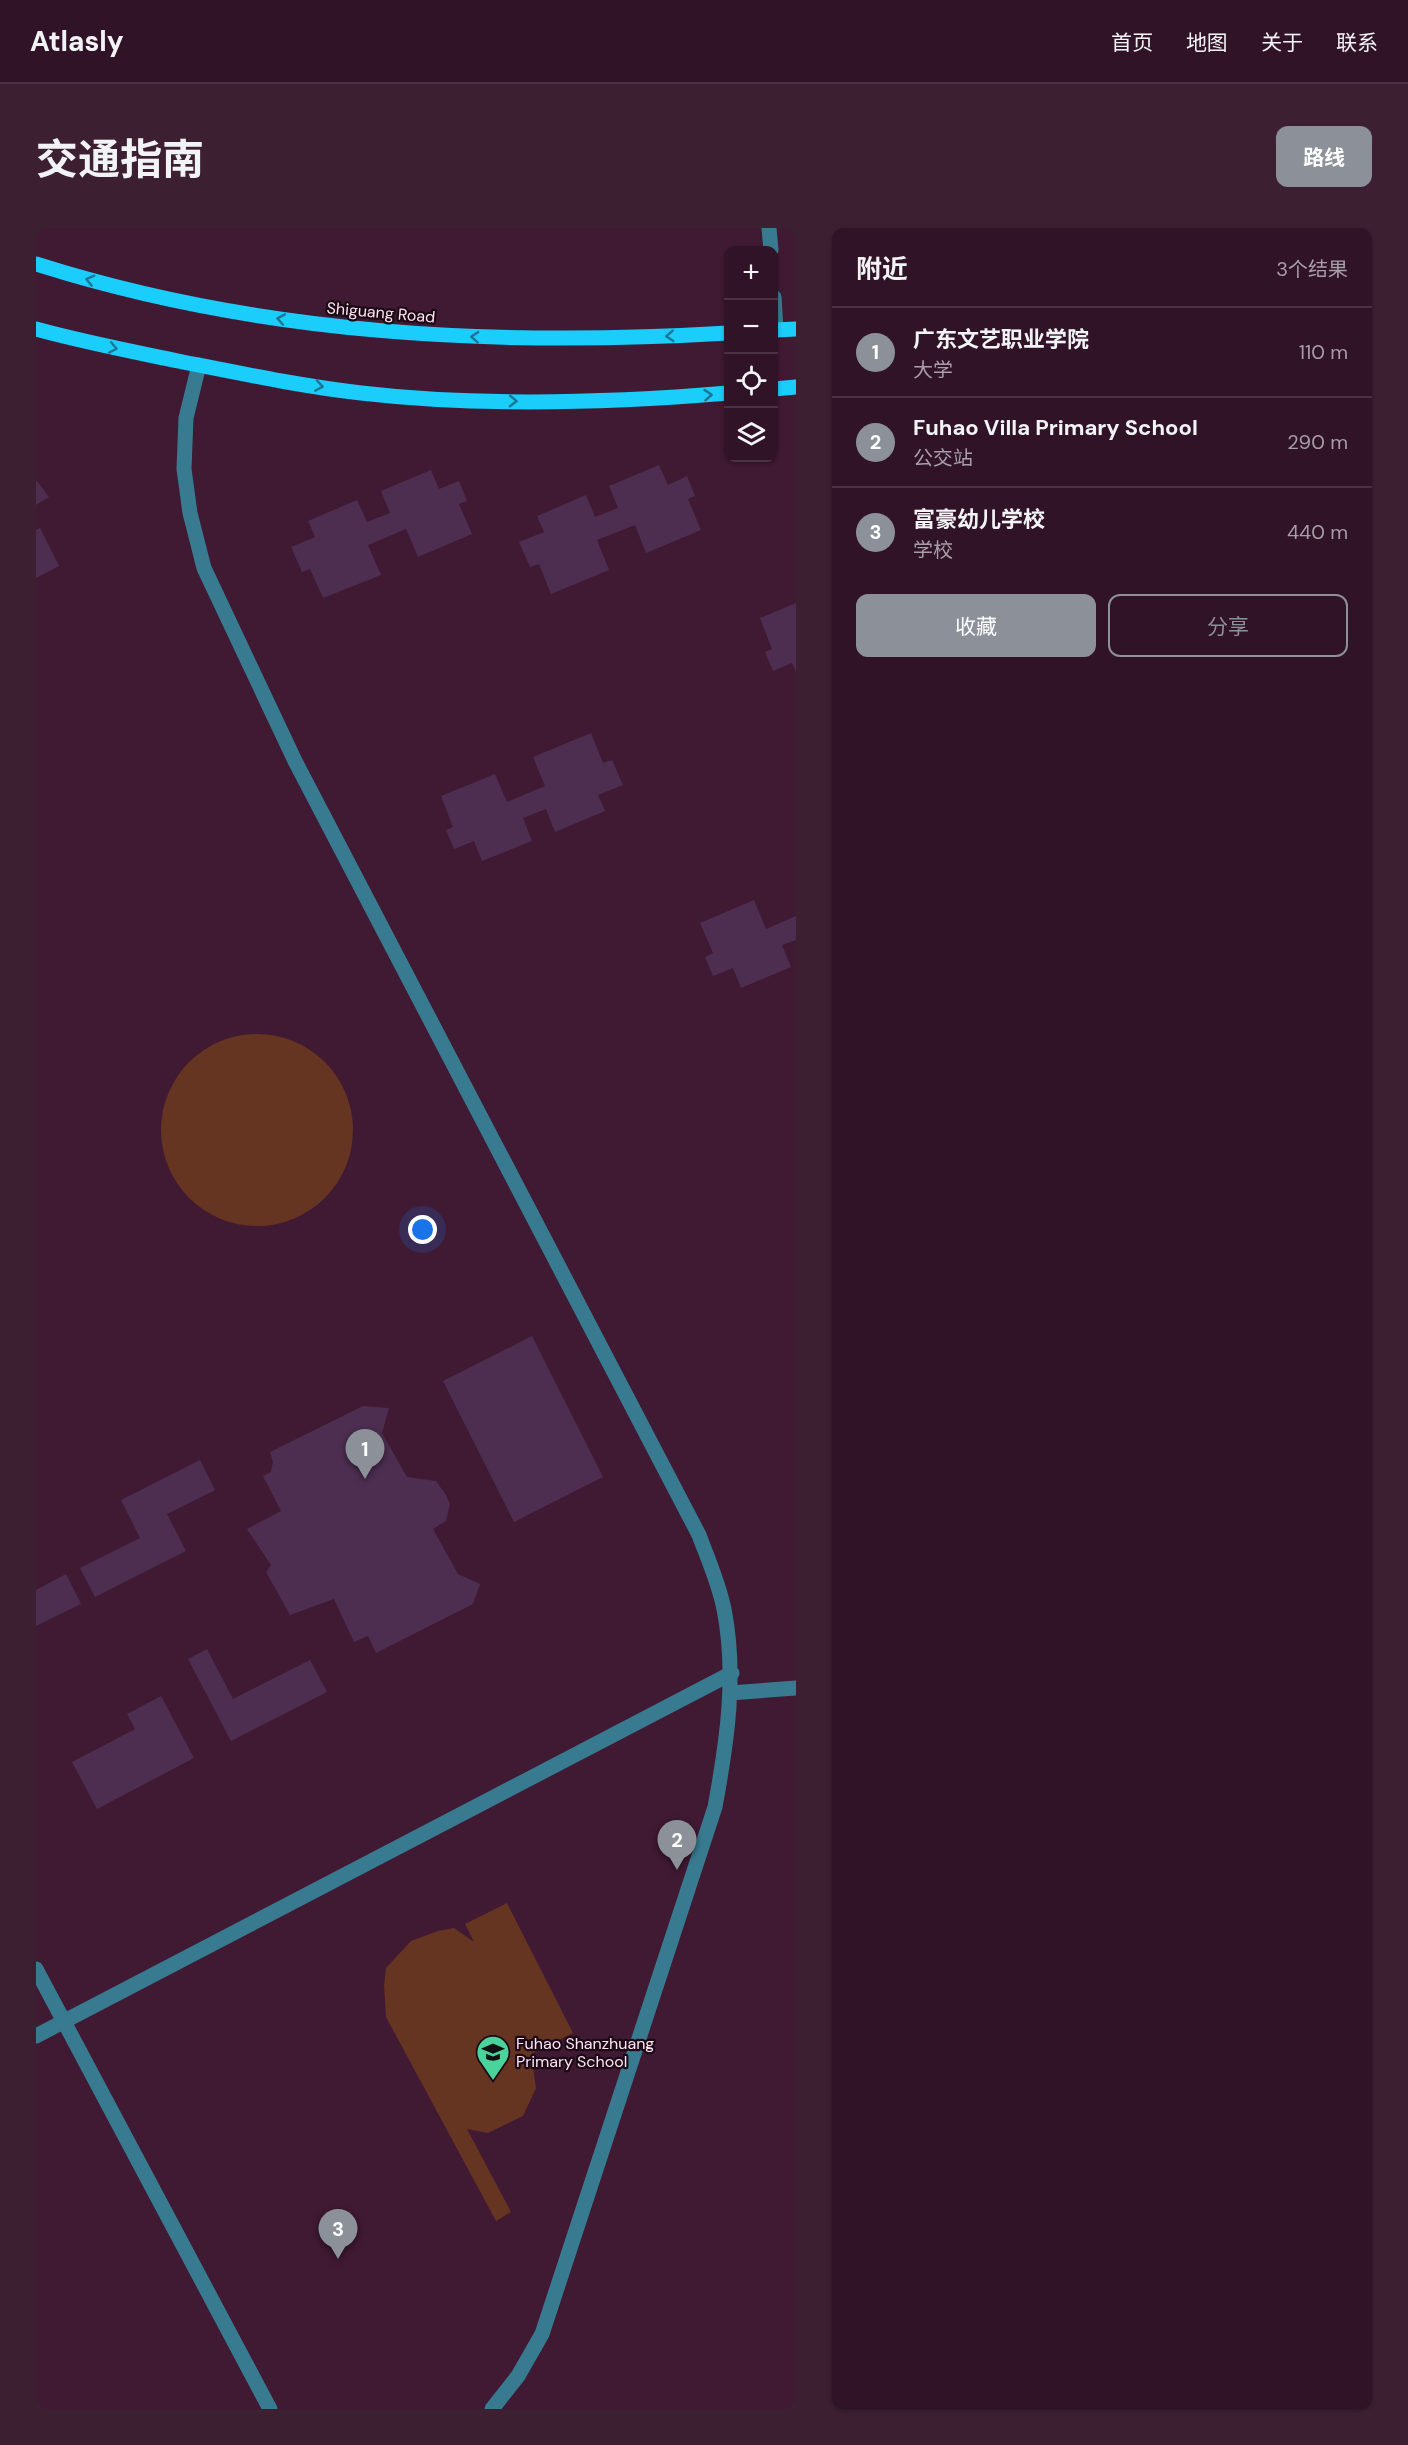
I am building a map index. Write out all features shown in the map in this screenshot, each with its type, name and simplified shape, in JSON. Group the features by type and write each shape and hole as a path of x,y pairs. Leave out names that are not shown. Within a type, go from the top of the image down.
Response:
{"main road":[{"name":"Shiguang Road","path":"36,264 81,278 153,295 292,321 367,331 509,339 593,339 724,333"},
{"path":"36,329 74,340 260,377 362,393 537,402 724,393"},
{"path":"778,330 796,329"},
{"path":"778,389 795,388"}],"street":[{"path":"769,228 771,246"},
{"path":"199,365 186,418 184,469 190,513 204,568 295,761 699,1535 724,1608 732,1673 724,1757 715,1807 542,2334 518,2376 492,2409"},
{"path":"36,2036 732,1673"},
{"path":"730,1693 796,1688"},
{"path":"36,1969 270,2409"}],"shaded area":[{"path":"248,1034 266,1034 294,1041 325,1062 346,1093 353,1130 346,1167 325,1198 294,1219 266,1226 248,1226 212,1215 183,1191 172,1175 165,1158 161,1139 161,1121 172,1085 196,1056 212,1045 229,1038"},
{"path":"507,1903 573,2033 531,2054 536,2088 523,2116 488,2133 467,2129 511,2212 496,2221 386,2017 384,1986 386,1968 411,1941 454,1928 474,1942 465,1924"}],"building":[{"path":"659,465 668,485 687,476 695,496 688,499 701,530 646,553 635,525 597,540 609,570 551,594 539,564 530,567 519,542 544,532 537,516 586,495 595,517 618,508 609,486"},
{"path":"431,470 439,489 459,481 467,501 459,504 472,534 418,557 406,529 368,545 381,575 323,598 310,569 302,572 291,547 315,537 308,521 357,500 367,522 390,513 381,491"},
{"path":"36,480 49,497 36,505"},
{"path":"40,528 59,566 36,578 36,530"},
{"path":"796,603 796,672 792,663 773,671 765,652 772,649 760,618"},
{"path":"591,733 603,763 612,760 623,785 598,795 605,811 555,832 546,809 523,818 532,841 482,861 474,841 454,849 446,830 453,827 441,796 495,774 507,802 545,786 533,757"},
{"path":"754,900 766,929 796,916 796,940 782,945 791,967 741,988 733,968 713,976 705,957 713,953 700,923"},
{"path":"532,1336 603,1477 514,1522 443,1381"},
{"path":"363,1406 389,1408 382,1433 407,1477 436,1481 446,1495 450,1504 446,1521 433,1529 458,1574 480,1584 473,1604 376,1653 368,1636 354,1642 334,1599 290,1615 266,1572 271,1565 247,1529 281,1511 263,1476 271,1472 273,1462 270,1452"},
{"path":"200,1460 215,1490 167,1514 186,1551 95,1597 80,1568 140,1538 121,1500"},
{"path":"66,1574 81,1604 36,1626 36,1590"},
{"path":"207,1649 233,1699 310,1660 327,1692 231,1741 188,1659"},
{"path":"161,1696 194,1758 97,1809 72,1762 135,1729 127,1714"}],"place":[{"name":"广东文艺职业学院","path":"365,1479"},
{"name":"Fuhao Villa Primary School","path":"677,1870"},
{"name":"Fuhao Shanzhuang Primary School","path":"493,2081"},
{"name":"富豪幼儿学校","path":"338,2259"}]}
